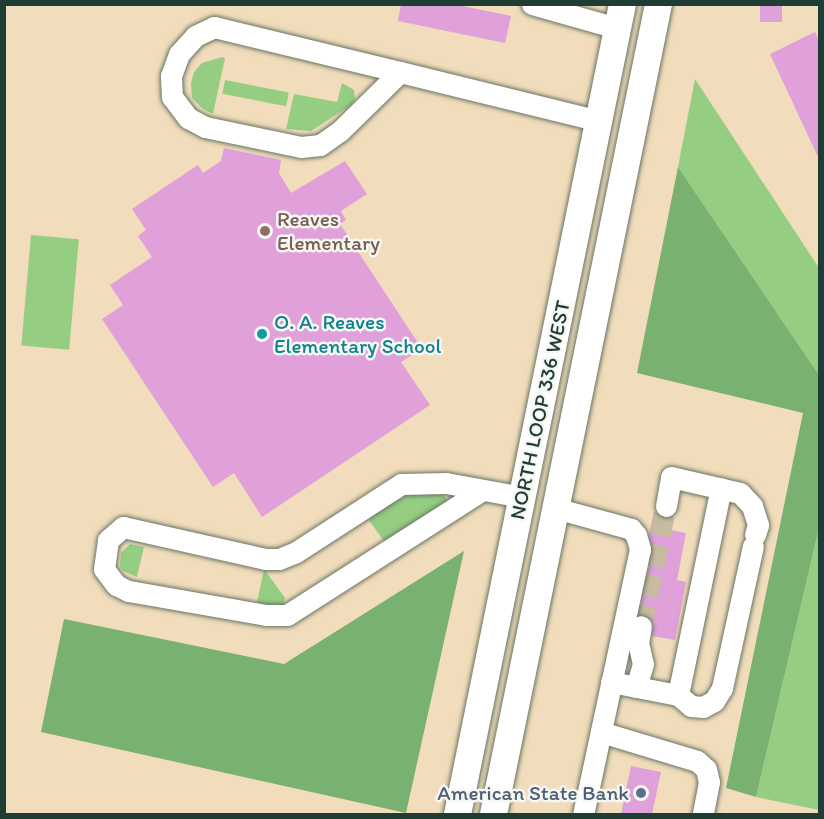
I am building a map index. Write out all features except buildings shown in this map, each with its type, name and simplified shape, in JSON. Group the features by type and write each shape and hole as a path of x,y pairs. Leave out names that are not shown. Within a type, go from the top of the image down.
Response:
{"main road":[{"name":"NORTH LOOP 336 WEST","path":"494,814 658,4"},
{"name":"NORTH LOOP 336 WEST","path":"457,814 620,16"},
{"path":"522,497 555,508"}],"lane":[{"path":"532,4 620,16"},
{"path":"400,72 340,131 320,145 301,147 205,127 188,118 172,97 171,76 179,54 195,36 214,27 400,72 599,121"},
{"path":"611,682 678,695 692,706 704,707 714,701 722,688 758,525 752,506 740,493 671,477 666,506"},
{"path":"481,491 287,615 266,615 128,591 116,585 104,569 108,540 123,527 265,559 279,559 296,552 401,484 446,483 522,497"},
{"path":"678,695 721,488"},
{"path":"555,508 624,526 636,535 640,549 583,814"},
{"path":"636,687 643,664 638,643 641,626"},
{"path":"601,732 697,761 705,769 709,782 703,814"}],"green space":[{"path":"225,58 213,114 203,109 192,98 191,83 194,72 202,63"},
{"path":"695,79 819,268 819,375 678,167"},
{"path":"225,80 289,92 286,106 222,94"},
{"path":"342,83 354,90 355,99 351,105 311,131 286,129 294,94 337,102"},
{"path":"678,167 819,375 819,528 756,797 726,788 803,413 637,373"},
{"path":"31,235 79,239 69,350 21,346"},
{"path":"442,493 448,501 385,543 367,517 399,495"},
{"path":"819,528 819,810 756,797"},
{"path":"130,544 144,547 137,577 123,571 120,566 121,553"},
{"path":"464,551 406,813 41,732 64,619 284,664"},
{"path":"264,569 285,598 283,605 277,607 257,603"}],"tunnel":[{"path":"641,626 666,506"}],"place":[{"name":"Reaves Elementary","path":"265,231"},
{"name":"O. A. Reaves Elementary School","path":"262,334"},
{"name":"American State Bank","path":"641,793"}]}
